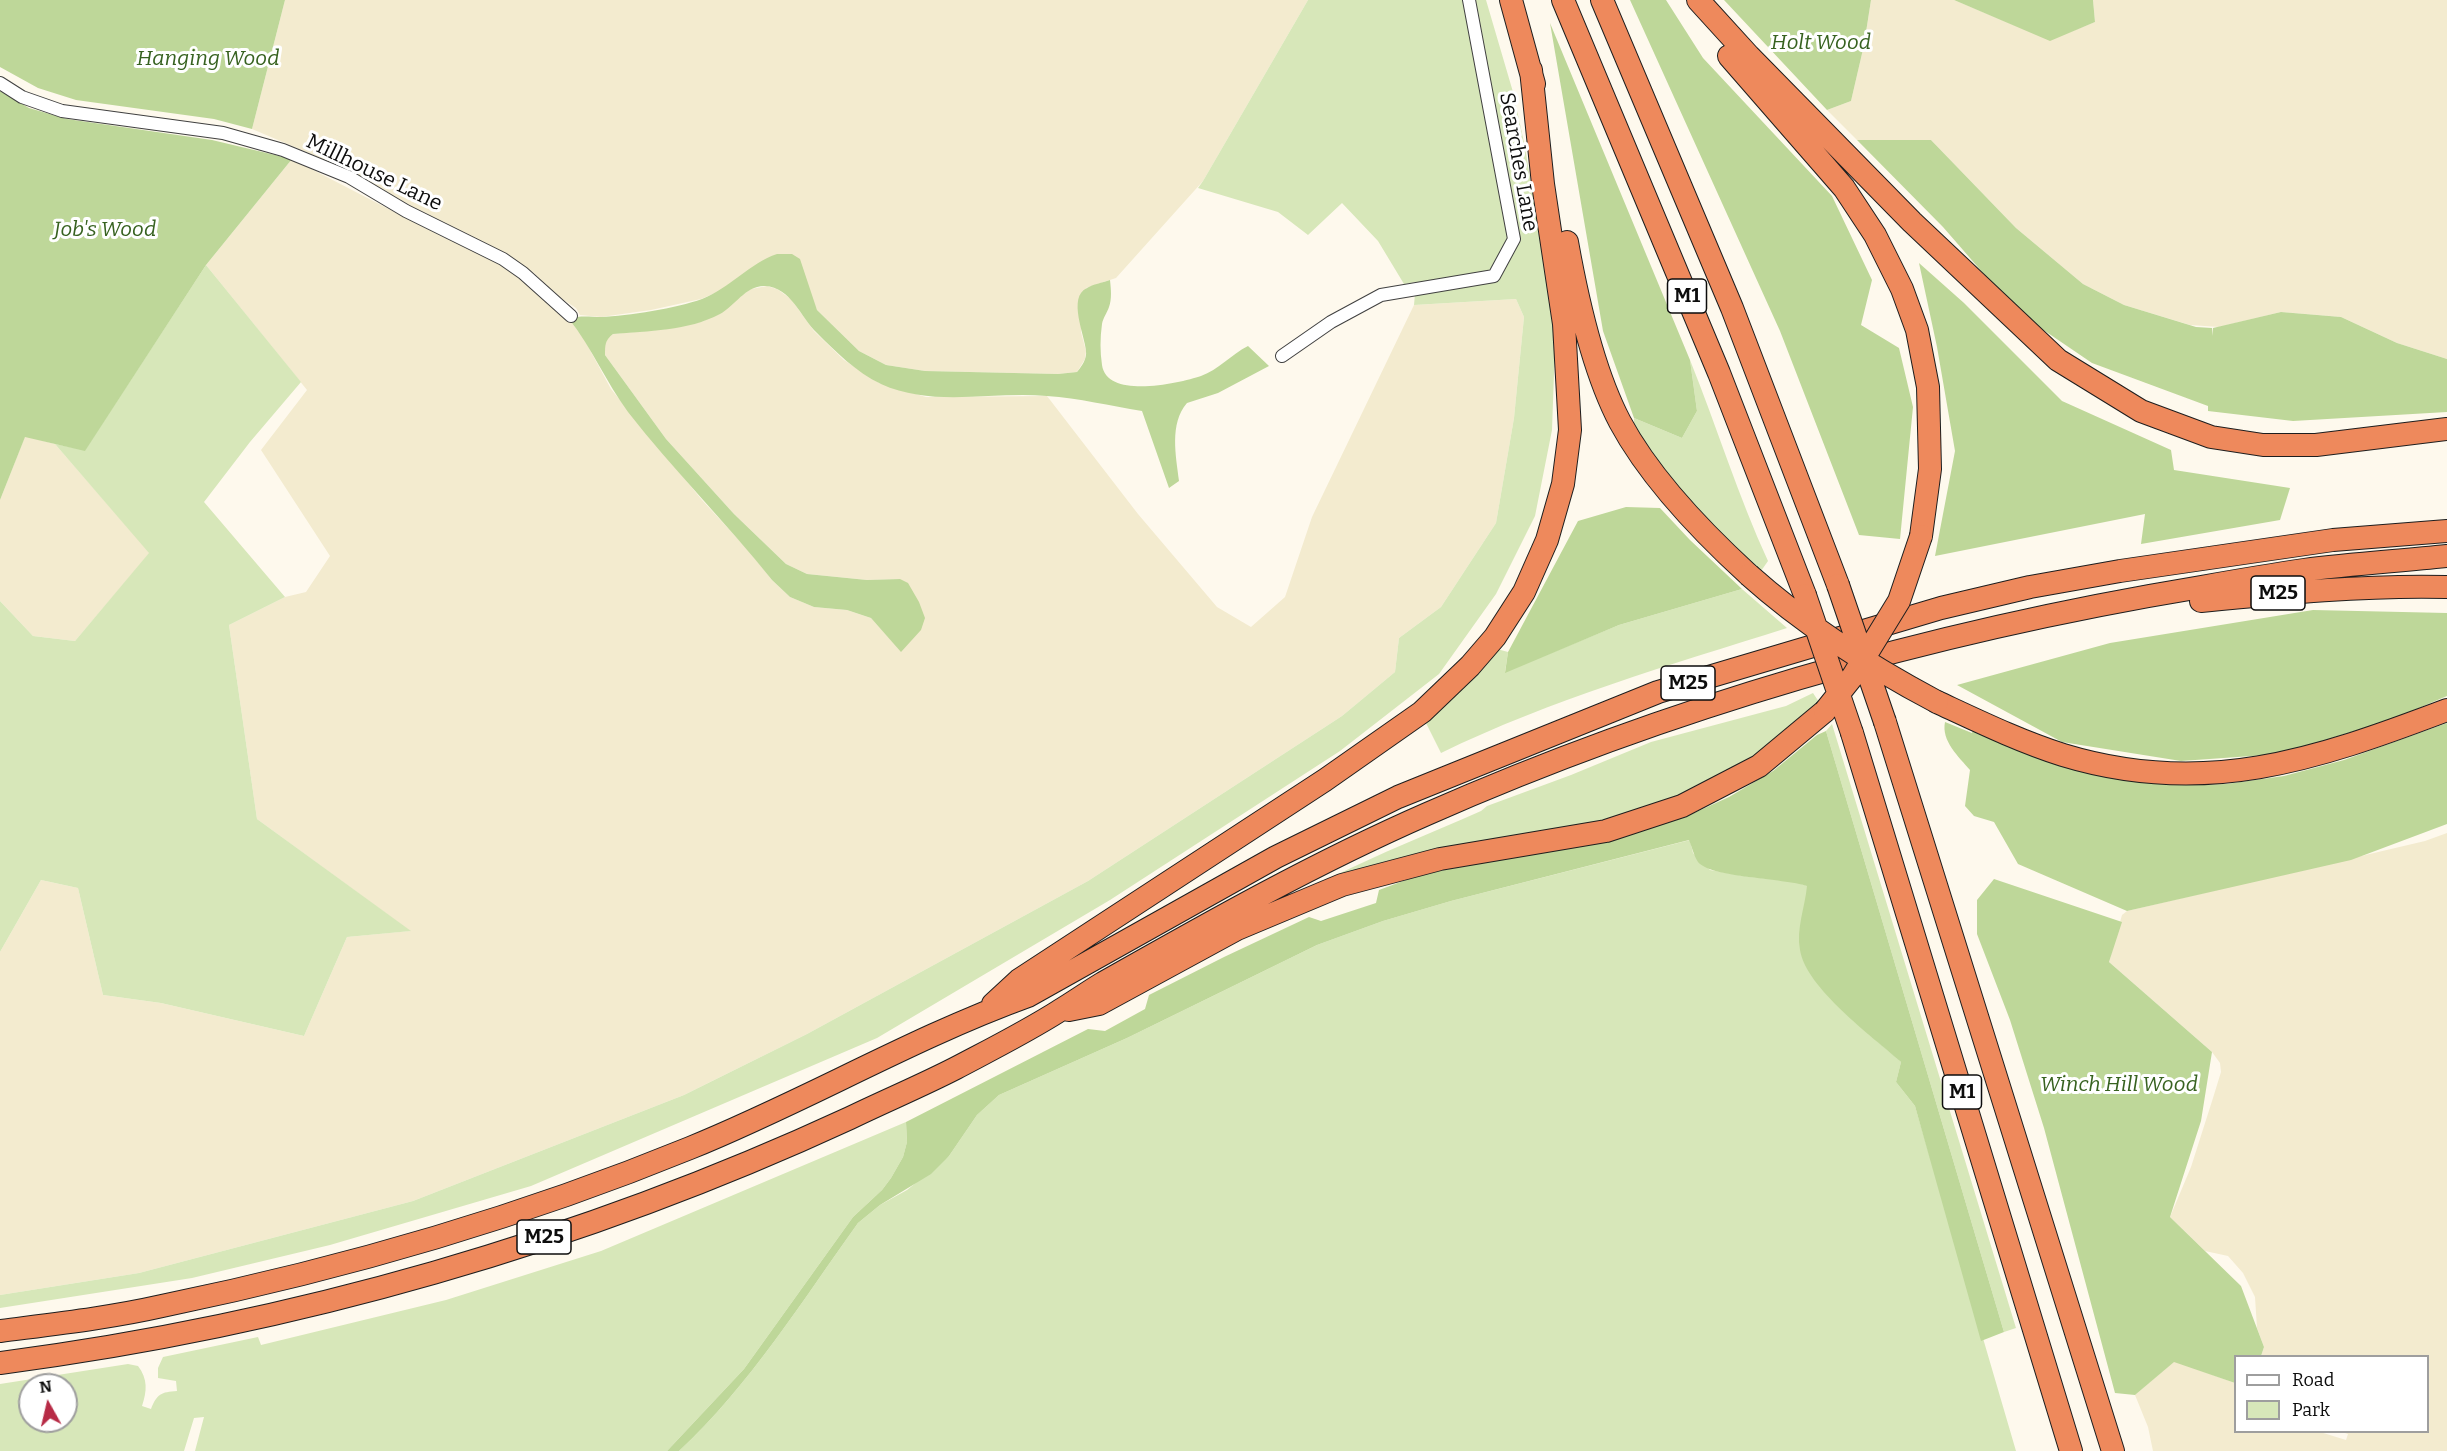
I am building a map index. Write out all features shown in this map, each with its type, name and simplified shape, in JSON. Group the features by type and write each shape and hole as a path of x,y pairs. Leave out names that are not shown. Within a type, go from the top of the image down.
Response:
{"highway":[{"path":"1511,0 1556,173 1574,280 1608,396 1620,422 1673,497 1749,575 1799,616 1869,665 1937,702 2015,738 2063,755 2133,770 2172,774 2240,772 2317,756 2366,741 2447,710"},
{"name":"M1","path":"1563,0 1719,373 1805,595 1852,733 2071,1451"},
{"name":"M1","path":"1602,0 1732,308 1838,585 1885,722 2113,1451"},
{"path":"1056,1013 1099,1004 1237,929 1342,885 1440,859 1606,831 1682,806 1759,766 1825,711 1853,676 1899,601 1921,536 1930,469 1928,387 1917,330 1902,289 1875,235 1844,188 1729,56 1691,0"},
{"path":"1698,0 1749,56 1904,214 2058,360 2141,411 2211,437 2263,445 2316,445 2447,429"},
{"path":"985,1012 1019,980 1316,786 1422,712 1470,666 1488,645 1524,592 1547,540 1563,484 1570,430 1564,324 1543,184 1531,70"},
{"name":"M25","path":"0,1332 159,1307 287,1278 423,1241 560,1199 747,1125 985,1012 1028,996 1276,857 1398,796 1658,692 1941,608 2030,587 2120,571 2333,540 2447,531"},
{"name":"M25","path":"0,1363 147,1340 296,1308 430,1273 591,1222 711,1179 951,1071 1056,1013 1092,989 1219,917 1312,869 1425,815 1546,764 1668,720 1820,670 2037,617 2110,602 2303,570 2447,556"},
{"name":"M25","path":"2110,602 2181,603 2286,593 2409,586 2447,587"}],"street":[{"name":"Searches Lane","path":"1282,356 1331,322 1381,295 1494,276 1514,239 1469,0"},
{"name":"Millhouse Lane","path":"0,83 22,97 62,111 223,133 301,157 349,177 406,211 503,259 523,273 571,316"}],"shaded area":[{"path":"285,0 1308,0 1203,181 1116,278 1086,288 1081,332 1086,351 1085,359 1077,372 1058,374 925,371 886,365 859,351 817,310 810,294 758,264 725,289 701,299 651,310 601,317 580,315 576,308 556,295 534,273 508,255 404,203 354,172 252,129"},
{"path":"1871,0 1954,0 2050,40 2095,22 2093,0 2447,0 2447,359 2397,343 2341,317 2281,312 2219,327 2190,325 2124,305 2083,284 2016,228 1931,140 1857,140 1827,110 1851,101 1864,45"},
{"path":"292,159 439,235 494,260 518,276 569,319 583,337 611,389 702,500 772,580 790,597 814,607 847,610 871,618 901,651 900,579 867,580 807,574 786,564 734,514 666,439 605,355 605,344 608,338 613,334 666,329 704,321 751,289 767,286 777,289 791,299 814,331 844,360 879,383 926,397 1047,396 1138,514 1217,607 1251,627 1285,597 1312,517 1414,305 1516,299 1524,317 1514,418 1496,523 1441,607 1399,638 1395,672 1342,716 1088,881 807,1034 684,1095 413,1201 139,1273 0,1295 0,952 41,880 78,888 103,995 161,1003 304,1036 347,937 410,931 257,819 229,625 285,597 306,592 330,556 261,450 307,390 206,265"},
{"path":"25,436 55,444 150,553 75,641 33,636 0,601 0,500"},
{"path":"2447,833 2447,1451 2153,1451 2148,1427 2135,1395 2174,1361 2234,1383 2234,1433 2323,1433 2346,1440 2348,1434 2345,1433 2429,1433 2429,1355 2261,1355 2264,1347 2257,1328 2255,1297 2243,1273 2228,1256 2205,1251 2170,1217 2191,1167 2221,1072 2220,1063 2212,1052 2109,962 2122,915 2127,911 2425,841"}],"green space":[{"name":"Hanging Wood","path":"0,0 285,0 252,129 214,119 76,100 38,88 0,67"},
{"path":"1308,0 1486,0 1513,92 1525,147 1555,345 1552,430 1535,516 1496,594 1439,674 1340,751 1110,900 877,1038 531,1186 330,1245 192,1278 0,1308 0,1295 139,1273 413,1201 684,1095 807,1034 1088,881 1342,716 1395,672 1399,638 1441,607 1496,523 1514,418 1524,317 1516,299 1414,305 1416,282 1404,284 1378,241 1342,203 1308,235 1278,212 1198,188"},
{"path":"1630,0 1666,0 1703,58 1832,196 1872,280 1861,325 1899,348 1913,407 1900,539 1859,535 1780,331"},
{"name":"Holt Wood","path":"1724,0 1871,0 1864,45 1851,101 1827,110"},
{"path":"1954,0 2093,0 2095,22 2050,41"},
{"path":"1550,23 1690,360 1697,411 1682,438 1634,418 1603,331"},
{"name":"Job's Wood","path":"0,91 29,108 67,119 212,140 292,159 206,265 85,451 25,437 0,500"},
{"path":"1857,140 1931,140 2016,228 2083,284 2124,305 2196,327 2212,328 2212,336 2213,328 2281,312 2341,317 2397,343 2447,359 2447,412 2293,421 2208,411 2208,406 2092,363 2017,312 1943,227"},
{"path":"777,254 792,254 800,259 817,310 859,351 886,365 925,371 1058,374 1077,372 1086,354 1078,300 1087,288 1110,280 1111,301 1102,324 1101,355 1107,376 1117,382 1130,386 1146,386 1191,379 1213,370 1248,346 1269,366 1218,393 1187,403 1181,411 1176,430 1175,451 1179,481 1169,488 1142,411 1047,396 942,397 901,391 863,374 811,327 789,297 774,288 765,286 752,289 720,314 695,324 610,336 606,343 605,355 666,439 734,514 786,564 807,574 867,580 900,579 908,583 925,618 921,630 901,652 871,618 847,610 814,607 790,597 772,580 628,412 569,319 638,313 702,299 722,289 758,263"},
{"path":"1919,263 1964,303 2062,401 2171,450 2174,470 2290,488 2280,520 2141,544 2145,514 1935,556 1955,451 1937,347"},
{"path":"206,265 301,382 250,442 204,502 285,597 229,625 257,819 411,931 347,937 304,1036 161,1003 103,995 78,888 41,880 0,952 0,601 33,636 75,641 149,553 55,444 85,450"},
{"path":"1690,360 1747,512 1768,561 1761,571 1710,523 1669,478 1634,426 1634,418 1682,438 1697,411"},
{"path":"1626,507 1660,508 1742,589 1619,625 1505,673 1508,652 1578,521"},
{"path":"1742,589 1787,628 1568,699 1441,753 1425,721 1497,649 1508,652 1505,672 1619,625"},
{"path":"2313,610 2447,613 2447,696 2393,719 2280,754 2181,761 2062,742 1957,685 2110,643"},
{"path":"1813,693 1819,702 1749,761 1704,787 1607,820 1395,859 1332,877 1481,811 1487,806 1651,742 1786,706"},
{"path":"1945,722 1972,733 1973,730 2139,782 2197,785 2226,784 2284,776 2344,760 2447,723 2447,824 2351,860 2127,911 2018,864 1994,822 1974,816 1965,806 1970,770 1948,742 1944,729"},
{"path":"1832,724 2016,1328 2004,1332 1826,731"},
{"path":"1826,731 2004,1332 1981,1341 1915,1106 1896,1082 1901,1062 1827,995 1805,965 1800,950 1799,934 1807,886 1732,875 1705,867 1698,862 1689,840 1451,901 1383,921 1317,945 1127,1038 999,1095 977,1115 949,1156 931,1174 880,1205 858,1223 774,1342 729,1398 679,1451 667,1451 744,1369 853,1217 882,1190 891,1178 903,1157 907,1142 906,1122 1088,1029 1105,1031 1145,1009 1149,995 1309,917 1321,921 1376,903 1379,890 1422,874 1605,841 1685,817 1729,797 1773,771 1817,735"},
{"path":"1690,840 1693,853 1710,870 1792,881 1808,886 1806,903 1843,1011 1901,1062 1896,1082 1915,1106 2016,1451 679,1451 705,1425 752,1370 858,1223 880,1205 907,1190 949,1156 977,1115 999,1095 1127,1038 1317,945 1383,921 1451,901"},
{"name":"Winch Hill Wood","path":"1994,879 2122,922 2109,962 2212,1052 2201,1121 2170,1217 2241,1286 2264,1347 2261,1355 2234,1355 2234,1383 2174,1362 2135,1395 2115,1393 2044,1128 2010,1020 1977,934 1977,900"},
{"path":"906,1122 907,1142 903,1157 891,1178 882,1190 853,1217 744,1369 667,1451 195,1451 204,1417 194,1418 184,1451 0,1451 0,1384 18,1381 18,1433 78,1433 78,1373 70,1373 128,1364 138,1366 146,1385 142,1406 151,1409 160,1395 177,1391 176,1381 158,1378 158,1368 163,1357 258,1337 261,1345 446,1300 601,1251"}]}
